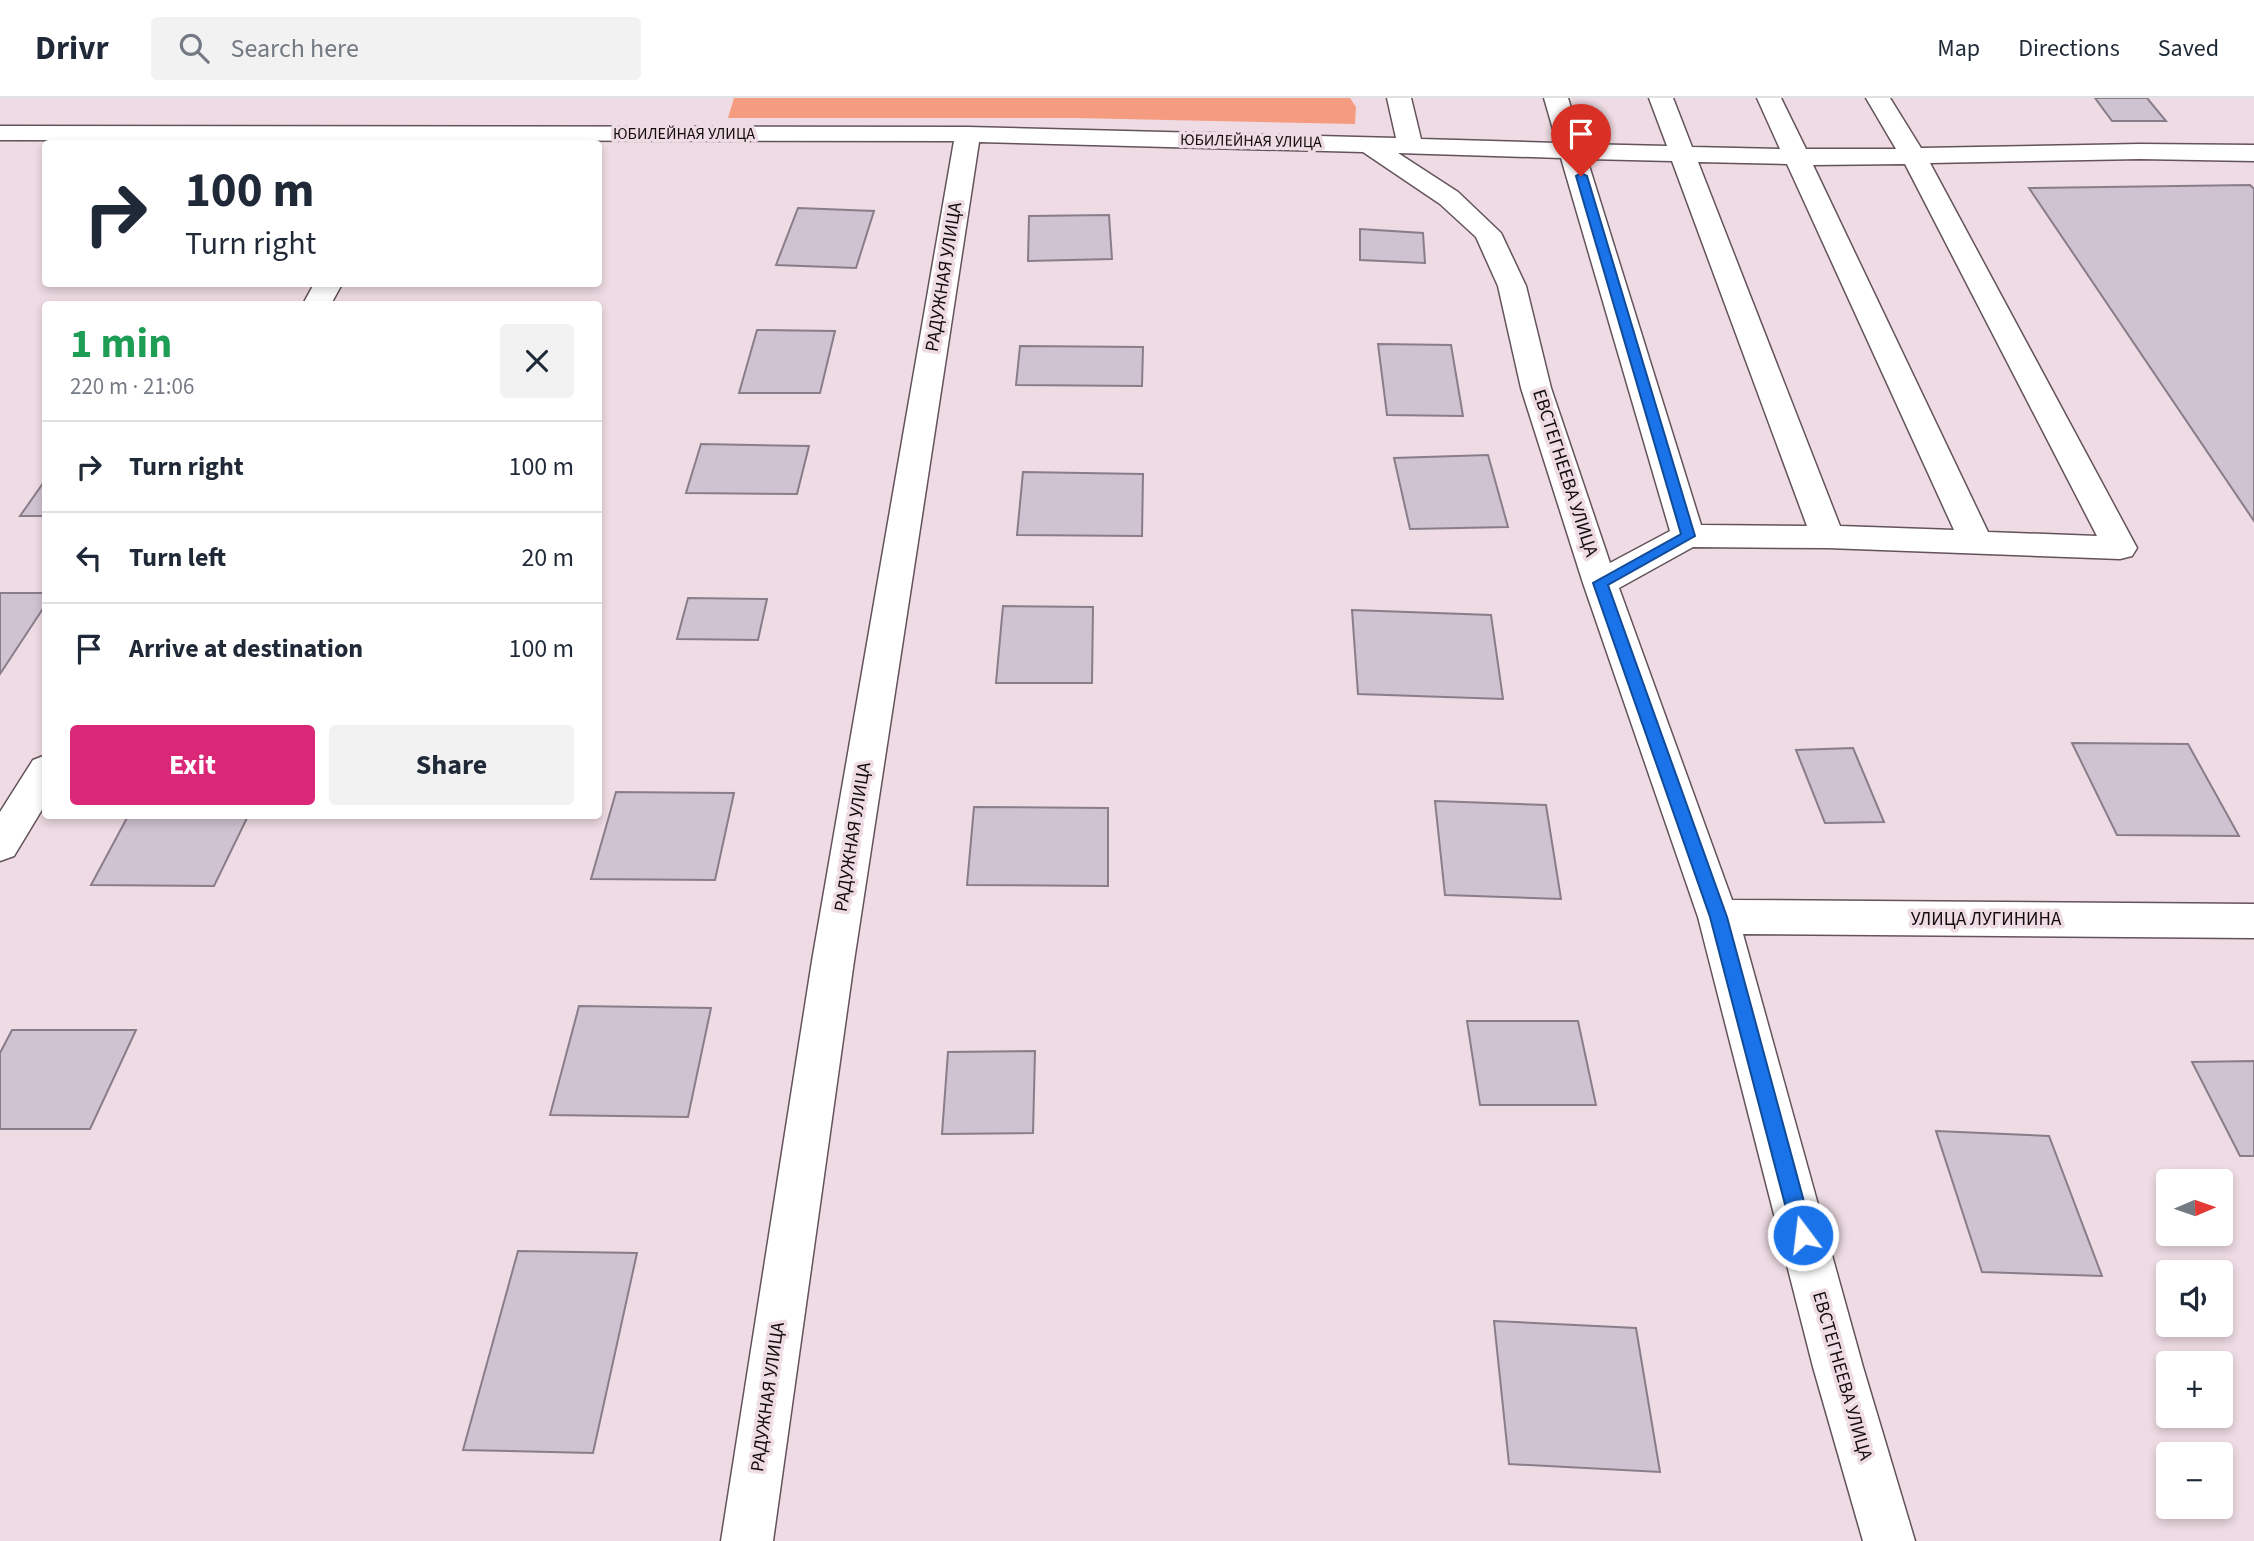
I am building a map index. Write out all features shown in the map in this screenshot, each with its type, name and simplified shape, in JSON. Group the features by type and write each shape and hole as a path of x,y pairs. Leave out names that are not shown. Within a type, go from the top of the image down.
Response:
{"street":[{"path":"1399,98 1410,145"},
{"path":"1556,98 1574,150 1688,536"},
{"path":"1661,98 1828,537"},
{"path":"1769,98 1976,542"},
{"path":"1600,583 1688,536 1828,537 2120,548 1914,157 1878,98"},
{"name":"ЮБИЛЕЙНАЯ УЛИЦА","path":"0,133 411,139 968,134 1796,157 2196,151 2254,153"},
{"name":"РАДУЖНАЯ УЛИЦА","path":"747,1541 833,961 968,134"},
{"name":"ЕВСТЕГНЕЕВА УЛИЦА","path":"1367,144 1449,198 1488,233 1513,286 1536,388 1600,583 1718,917 1835,1354 1889,1541"},
{"path":"0,845 42,777"},
{"name":"УЛИЦА ЛУГИНИНА","path":"1718,917 2254,921"}],"shaded area":[{"path":"734,98 1350,98 1356,107 1355,124 1075,118 728,118"}],"building":[{"path":"2095,98 2147,98 2166,121 2112,121"},
{"path":"2250,185 2254,189 2254,521 2029,188"},
{"path":"798,208 874,211 856,268 776,265"},
{"path":"1109,215 1112,259 1028,261 1029,216"},
{"path":"1360,229 1423,233 1425,263 1360,260"},
{"path":"757,330 835,331 820,393 739,393"},
{"path":"1378,344 1451,345 1463,416 1387,415"},
{"path":"1020,346 1143,347 1142,386 1016,385"},
{"path":"701,444 809,446 797,494 686,493"},
{"path":"1488,455 1508,527 1410,529 1394,458"},
{"path":"1023,472 1143,474 1142,536 1017,535"},
{"path":"42,485 42,516 20,516"},
{"path":"0,593 42,593 42,610 0,674"},
{"path":"688,598 767,599 758,640 677,639"},
{"path":"1003,606 1093,607 1092,683 996,683"},
{"path":"1352,610 1491,615 1503,699 1358,694"},
{"path":"2072,743 2188,744 2239,836 2117,835"},
{"path":"1853,748 1884,822 1825,823 1796,750"},
{"path":"616,792 734,793 715,880 591,879"},
{"path":"1435,801 1546,805 1561,899 1445,895"},
{"path":"974,807 1108,808 1108,886 967,885"},
{"path":"126,819 247,819 214,886 91,885"},
{"path":"579,1006 711,1008 688,1117 550,1115"},
{"path":"1467,1021 1578,1021 1596,1105 1480,1105"},
{"path":"12,1030 136,1030 90,1129 0,1129 0,1053"},
{"path":"1035,1051 1033,1133 942,1134 948,1052"},
{"path":"2254,1061 2254,1156 2240,1156 2192,1062"},
{"path":"1936,1131 2049,1136 2102,1276 1982,1272"},
{"path":"518,1251 637,1253 593,1453 463,1450"},
{"path":"1494,1321 1636,1328 1660,1472 1509,1464"}],"route":[{"path":"1581,176 1688,536 1600,583 1718,917 1803,1235"}]}
